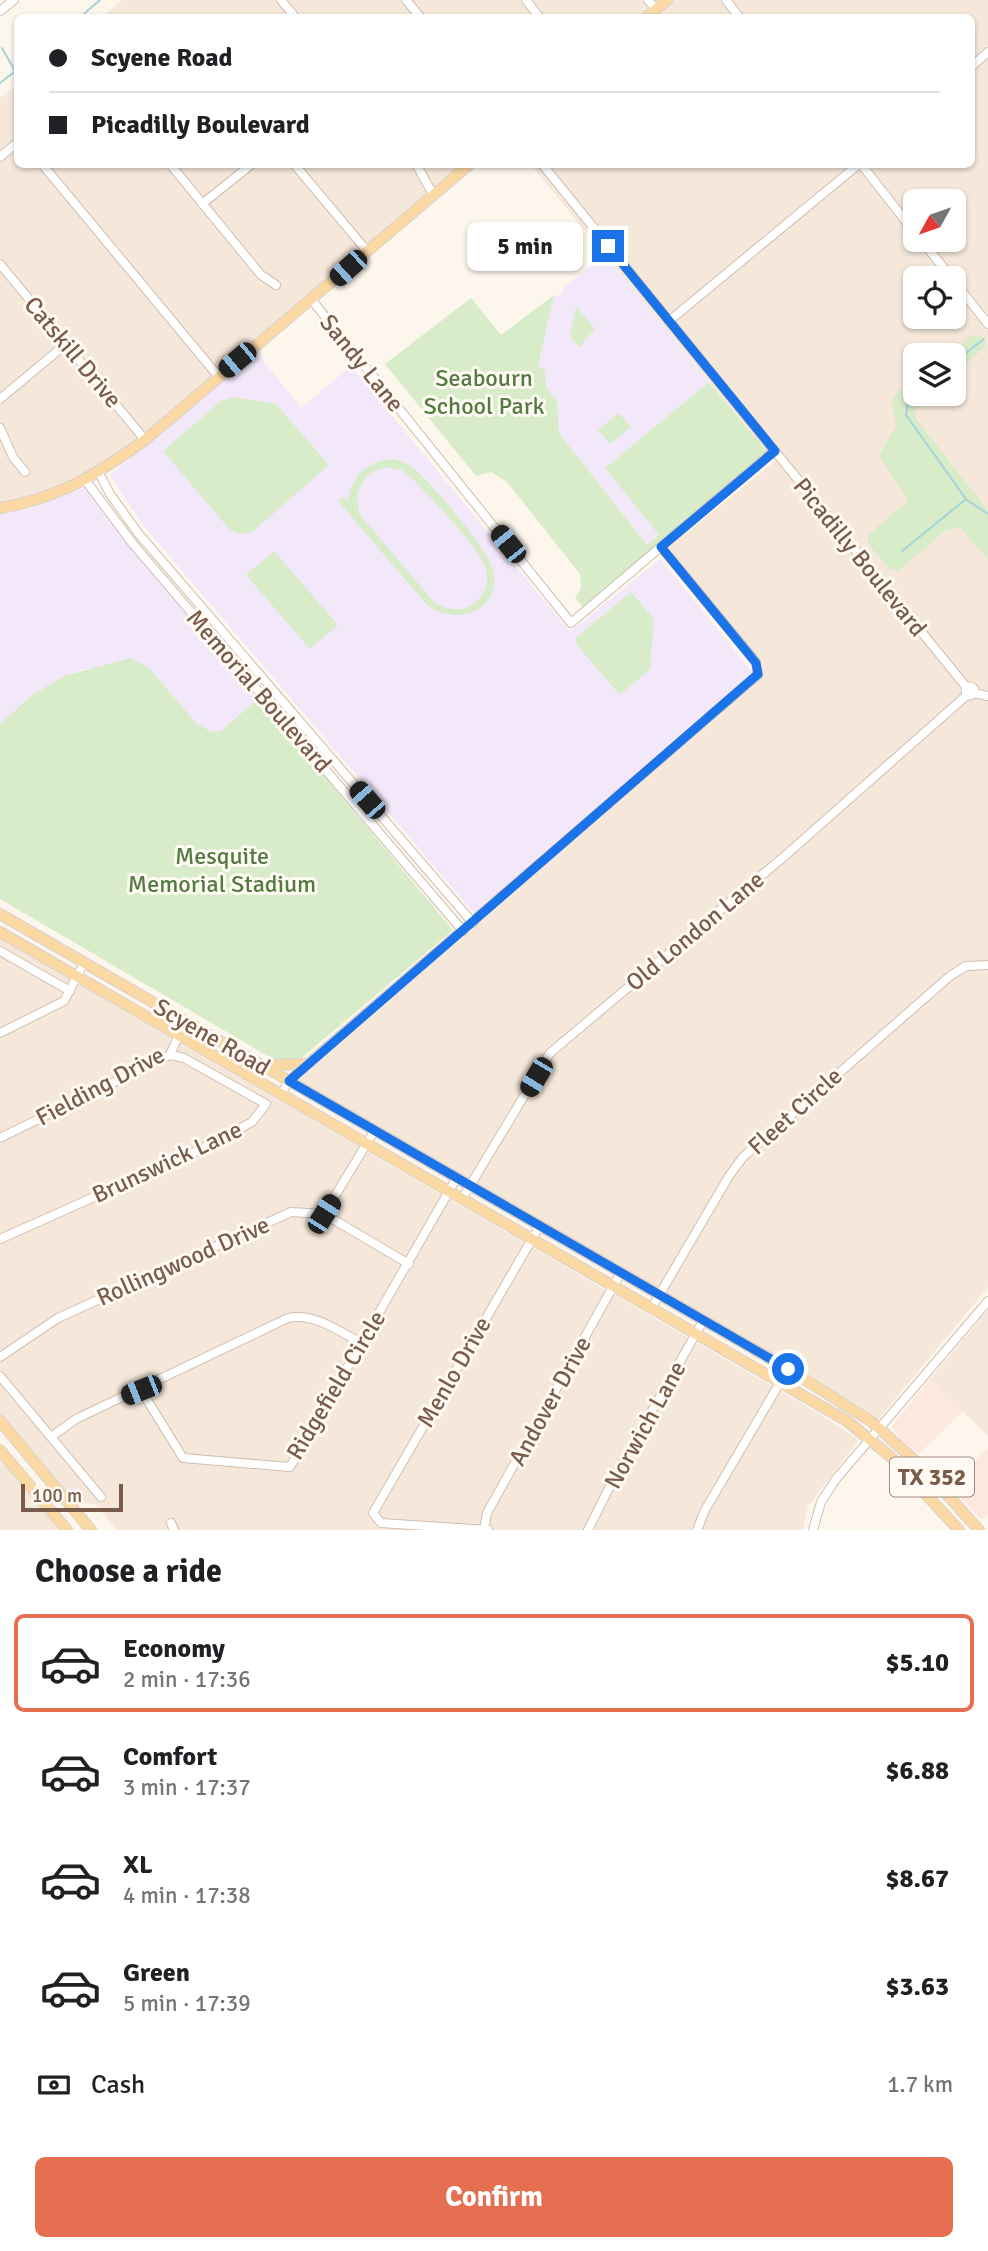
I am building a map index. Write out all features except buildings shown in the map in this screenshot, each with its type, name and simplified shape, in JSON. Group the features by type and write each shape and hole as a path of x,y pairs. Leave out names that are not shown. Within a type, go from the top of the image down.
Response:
{"main road":[{"path":"650,14 667,0"},
{"path":"0,508 37,501 86,481 145,440 466,168"},
{"name":"Scyene Road","path":"0,914 788,1369 880,1429 950,1497 979,1530"},
{"name":"Scyene Road","path":"0,932 367,1143 531,1241 847,1421 871,1440 959,1530"},
{"path":"261,1064 307,1064"},
{"path":"0,1421 90,1530"},
{"path":"0,1450 67,1530"},
{"path":"939,1507 950,1497"}],"street":[{"path":"0,11 13,0"},
{"path":"281,0 293,14"},
{"path":"406,0 418,14"},
{"path":"526,0 537,14"},
{"path":"648,0 656,9"},
{"path":"726,0 737,14"},
{"path":"0,157 14,145"},
{"path":"45,168 218,376"},
{"path":"173,168 261,275 276,285"},
{"path":"202,204 247,168"},
{"path":"297,168 367,251"},
{"path":"418,168 434,196"},
{"name":"Picadilly Boulevard","path":"545,168 969,692"},
{"path":"669,321 855,168"},
{"path":"863,168 903,218"},
{"path":"931,252 942,266"},
{"name":"Catskill Drive","path":"0,264 145,440"},
{"path":"966,296 988,324"},
{"name":"Sandy Lane","path":"311,299 571,623 661,547"},
{"path":"0,400 66,344"},
{"path":"0,428 13,457 24,472"},
{"path":"281,1094 289,1081 307,1064 758,674 756,663 661,547 775,451"},
{"name":"Memorial Boulevard","path":"99,473 110,494 138,533 473,923"},
{"name":"Memorial Boulevard","path":"86,481 133,544 463,931"},
{"path":"969,692 988,696"},
{"name":"Old London Lane","path":"462,1199 550,1053 786,854 969,692"},
{"path":"0,951 70,991"},
{"path":"0,1033 58,1004 70,991 84,963"},
{"name":"Fleet Circle","path":"651,1309 729,1176 757,1142 950,976 966,966 988,965"},
{"name":"Fielding Drive","path":"0,1138 170,1055 185,1021"},
{"name":"Brunswick Lane","path":"0,1239 195,1152 252,1122 266,1104 184,1058 170,1055"},
{"path":"374,1130 324,1214 409,1264"},
{"name":"Ridgefield Circle","path":"141,1390 183,1458 290,1466 363,1344 456,1179"},
{"name":"Rollingwood Drive","path":"0,1357 58,1318 292,1212 324,1214"},
{"name":"Menlo Drive","path":"486,1530 399,1525 375,1519 376,1506 539,1227"},
{"name":"Andover Drive","path":"486,1530 487,1513 621,1273"},
{"path":"813,1530 821,1502 828,1490 988,1301"},
{"path":"51,1437 76,1419 288,1318 301,1315 363,1344"},
{"name":"Norwich Lane","path":"588,1530 615,1476 703,1321"},
{"path":"697,1530 705,1510 788,1369"},
{"path":"0,1376 101,1497"}],"shaded area":[{"path":"122,0 662,0 646,14 105,14"},
{"path":"673,0 988,0 988,1287 878,1420 296,1080 759,682 763,666 667,549 775,461 533,168 975,168 975,14 656,14"},
{"path":"14,86 14,168 464,168 145,437 66,485 27,499 0,503 0,98"},
{"path":"605,255 709,382 605,468 659,535 647,545 559,433 557,400 546,388 538,368 554,295 560,296 565,286"},
{"path":"257,353 301,408 351,366 570,632 660,559 753,673 474,913 143,525 110,475"},
{"path":"89,486 259,698 221,731 212,732 92,669 80,670 32,695 0,724 0,513 30,509"},
{"path":"0,939 815,1411 859,1440 808,1506 803,1530 117,1530 95,1504 73,1503 0,1416"},
{"path":"988,1310 988,1436 930,1379"},
{"path":"930,1379 963,1411 919,1454 900,1439 892,1426"},
{"path":"988,1448 988,1514 981,1520 950,1485"},
{"path":"0,1458 59,1530 0,1530"}],"green space":[{"name":"Seabourn School Park","path":"554,295 538,367 545,370 546,388 557,400 559,433 647,545 659,535 605,468 709,382 769,454 583,607 575,598 581,589 580,574 507,482 491,472 476,476 385,364 471,298 501,335"},
{"path":"576,306 595,329 579,347 570,336"},
{"path":"972,335 983,337 986,346 966,364 966,343 963,343"},
{"path":"903,388 903,406 915,406 916,419 988,510 988,560 960,527 945,531 898,571 890,569 868,544 868,535 908,501 879,455 896,427 892,400"},
{"path":"234,397 276,404 329,465 251,533 230,530 163,451 221,401"},
{"path":"619,413 631,427 610,444 598,430"},
{"path":"392,459 405,463 420,474 459,517 491,563 494,587 490,598 473,612 450,614 427,605 338,501 343,496 348,501 353,485 362,472 383,460","holes":["387,467 401,470 411,477 453,522 482,560 487,575 486,585 479,599 470,606 452,609 434,602 361,516 357,499 366,479"]},
{"path":"274,551 338,625 310,649 246,575"},
{"path":"631,592 654,619 650,669 620,695 576,644 576,638"},
{"name":"Mesquite Memorial Stadium","path":"131,658 149,668 197,724 212,732 221,731 259,698 453,930 299,1060 278,1062 0,899 0,724 32,695 64,676"}],"waterway":[{"path":"84,14 100,0"},
{"path":"2,48 14,69"},
{"path":"0,83 14,72"},
{"path":"966,353 984,339"},
{"path":"902,551 966,499 906,415 907,406"},
{"path":"967,500 988,514"}],"route":[{"path":"608,246 775,451 661,547 756,663 758,674 289,1081 788,1369"}]}
